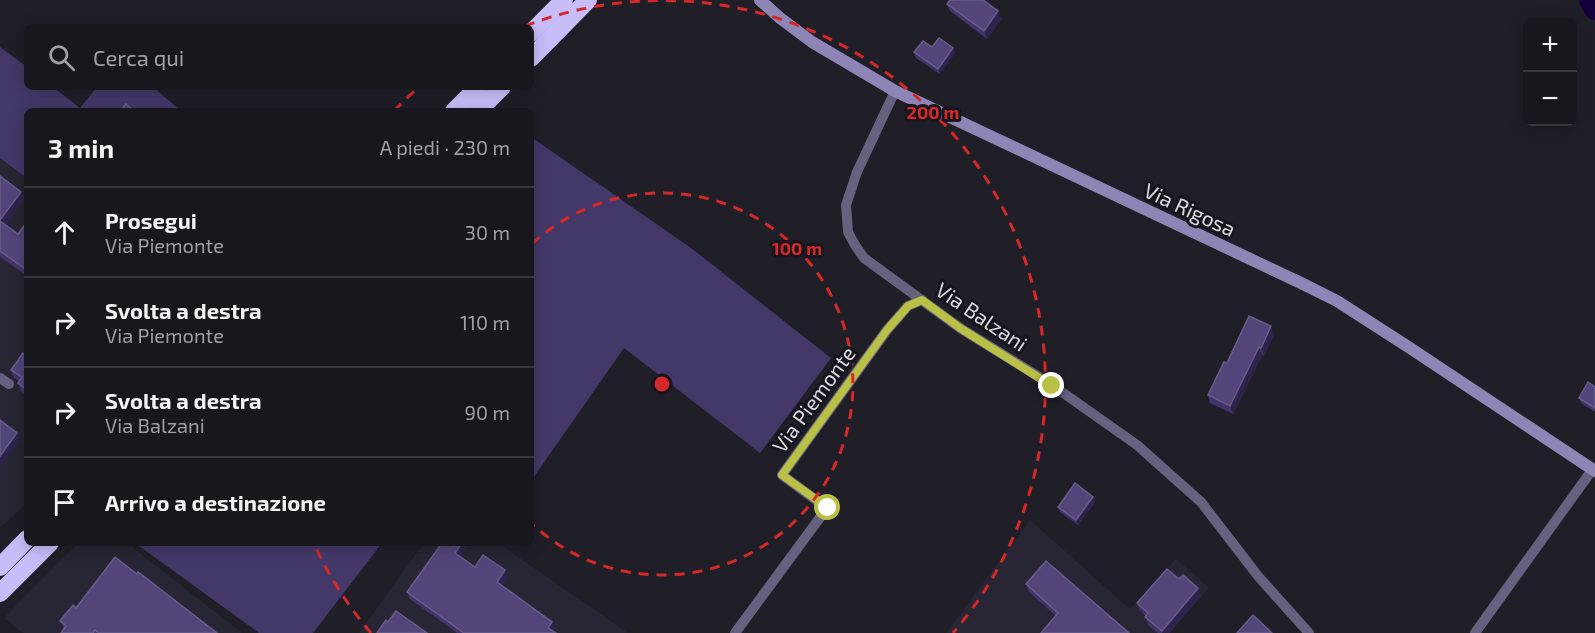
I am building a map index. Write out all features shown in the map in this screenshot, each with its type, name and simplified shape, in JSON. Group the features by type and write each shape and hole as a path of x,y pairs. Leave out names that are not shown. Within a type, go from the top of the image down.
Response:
{"highway":[{"path":"534,30 564,0"},
{"path":"534,55 588,0"},
{"path":"457,108 475,90"},
{"path":"481,108 499,90"},
{"path":"0,567 24,542"},
{"path":"0,593 47,546"}],"main road":[{"name":"Via Rigosa","path":"760,0 812,42 895,92 1336,301 1594,470"}],"street":[{"name":"Via Balzani","path":"895,92 851,188 846,205 849,232 864,258 960,328 1052,386 1137,445 1201,502 1258,576 1309,633"},
{"name":"Via Piemonte","path":"735,633 828,508 782,475 887,330 908,306 922,300"},
{"path":"1475,633 1594,470"}],"shaded area":[{"path":"0,47 24,65 24,90 57,90 80,108 24,108 24,176 0,158"},
{"path":"95,90 156,90 178,108 80,108"},
{"path":"534,139 691,248 831,358 760,453 624,348 534,477"},
{"path":"0,158 24,176 24,506 0,528"},
{"path":"1030,520 1130,609 1176,559 1209,588 1168,633 946,633"},
{"path":"75,546 131,546 242,633 23,633 4,618"},
{"path":"139,546 380,546 313,633 259,633"},
{"path":"422,546 502,546 628,633 359,633"}],"building":[{"path":"950,0 983,0 998,11 984,31 947,4"},
{"path":"939,38 953,48 938,69 914,52 923,41 932,47"},
{"path":"0,176 21,192 0,220"},
{"path":"0,221 18,234 24,226 24,268 0,251"},
{"path":"1249,316 1271,326 1230,406 1208,395 1224,362 1227,363"},
{"path":"24,354 24,388 18,383 22,377 11,370"},
{"path":"1588,382 1595,387 1595,408 1579,398"},
{"path":"0,420 17,433 0,456"},
{"path":"1075,483 1093,497 1076,520 1058,507"},
{"path":"440,546 460,546 455,553 475,567 483,555 505,570 497,582 552,622 548,628 556,633 464,633 407,592"},
{"path":"115,557 217,633 99,633 95,630 93,633 61,633 66,626 60,621 73,605 76,608"},
{"path":"1046,561 1129,633 1041,633 1058,613 1026,584"},
{"path":"1167,569 1179,579 1183,575 1198,588 1162,631 1145,617 1148,613 1137,603"},
{"path":"396,611 427,633 377,633"},
{"path":"1253,615 1272,633 1237,633"}],"waterway":[{"path":"1590,0 1595,9"}],"route":[{"path":"828,508 782,475 887,330 908,306 922,300 960,328 1052,386"}]}
